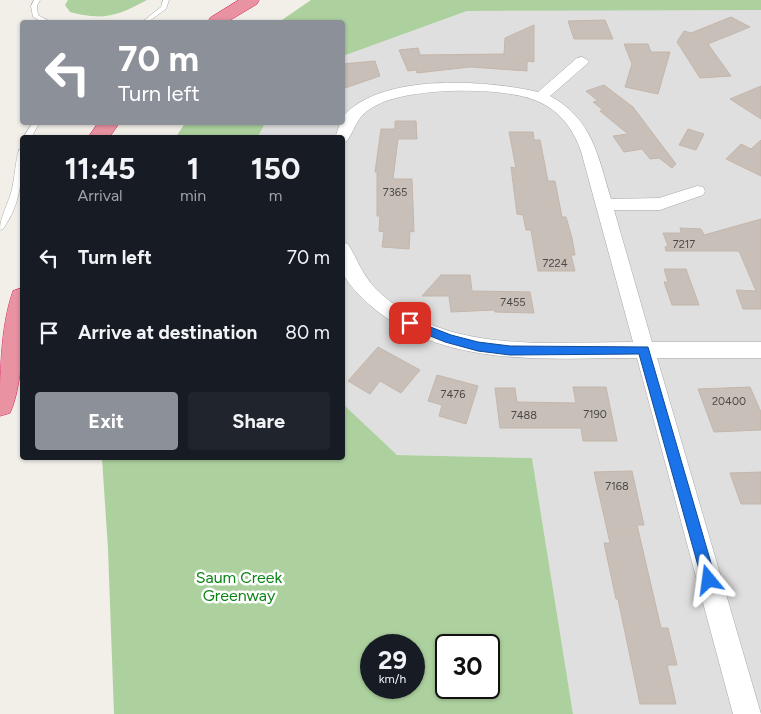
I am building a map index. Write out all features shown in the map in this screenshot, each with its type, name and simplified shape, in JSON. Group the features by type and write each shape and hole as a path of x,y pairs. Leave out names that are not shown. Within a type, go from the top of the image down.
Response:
{"highway":[{"path":"219,20 252,0"},
{"path":"0,404 12,336 20,306"}],"street":[{"path":"540,97 582,61"},
{"path":"343,135 346,125 359,109 380,97 410,89 495,88 540,97 575,123 583,136 604,205 747,714"},
{"path":"604,205 660,204 697,191"},
{"path":"345,254 365,289 399,317 449,339 478,347 510,350 761,350"}],"lane":[{"path":"37,0 34,6 35,16 43,20"},
{"path":"148,20 164,8 166,0"},
{"path":"0,227 6,218 20,176"}],"shaded area":[{"path":"761,10 761,714 573,714 532,458 397,455 345,406 345,135 259,135 264,125 345,125 345,55 467,11"}],"green space":[{"path":"68,0 147,0 118,13 92,16 70,12 65,5"},
{"path":"311,0 761,0 761,10 467,11 345,55 345,20 282,20"},
{"path":"184,125 264,125 259,135 177,135"},
{"name":"Saum Creek Greenway","path":"345,406 397,455 532,458 573,714 114,714 108,549 102,460 345,460"}],"building":[{"path":"731,17 750,27 708,44 731,76 700,78 677,42 684,31 691,33"},
{"path":"605,20 613,39 574,39 568,21"},
{"path":"534,25 534,62 527,61 527,71 470,67 417,73 416,70 408,71 399,50 418,48 420,55 504,54 505,38"},
{"path":"624,44 648,44 651,52 670,52 658,94 625,87 632,64"},
{"path":"375,61 380,76 345,88 345,64"},
{"path":"604,85 633,107 676,164 672,168 659,158 650,159 642,149 624,152 613,136 628,134 600,111 603,110 593,102 598,101 586,91"},
{"path":"761,86 761,119 730,99"},
{"path":"395,121 416,121 417,139 398,139 393,179 412,179 414,232 410,231 409,249 382,247 384,232 379,231 380,216 377,216 377,172 375,172 381,129 395,129"},
{"path":"688,129 704,134 696,150 679,145"},
{"path":"509,132 533,132 534,140 540,140 548,181 555,181 562,217 566,217 572,238 575,255 571,255 575,271 538,271 531,230 526,230 523,215 517,214 511,167 516,168"},
{"path":"761,140 761,176 726,159 741,144 751,149"},
{"path":"761,219 761,309 743,309 736,290 756,291 739,251 666,251 665,247 668,246 663,233 681,233 680,228 701,229 704,235"},
{"path":"664,269 686,269 699,305 672,305 664,282 668,282"},
{"path":"441,275 470,275 472,291 530,292 534,313 495,312 494,310 451,312 449,296 422,296"},
{"path":"378,347 420,370 401,393 380,381 370,394 348,381"},
{"path":"437,375 478,386 466,424 439,416 442,405 428,401"},
{"path":"573,387 606,387 617,441 583,441 581,428 500,428 495,388 515,388 517,402 576,403"},
{"path":"750,387 761,412 761,430 714,432 698,389"},
{"path":"632,471 644,525 637,525 661,628 668,628 677,665 667,665 676,704 640,704 604,543 610,543 594,472"},
{"path":"761,472 761,504 741,504 730,473"}],"route":[{"path":"410,323 449,339 478,347 510,350 644,350 709,580"}]}
